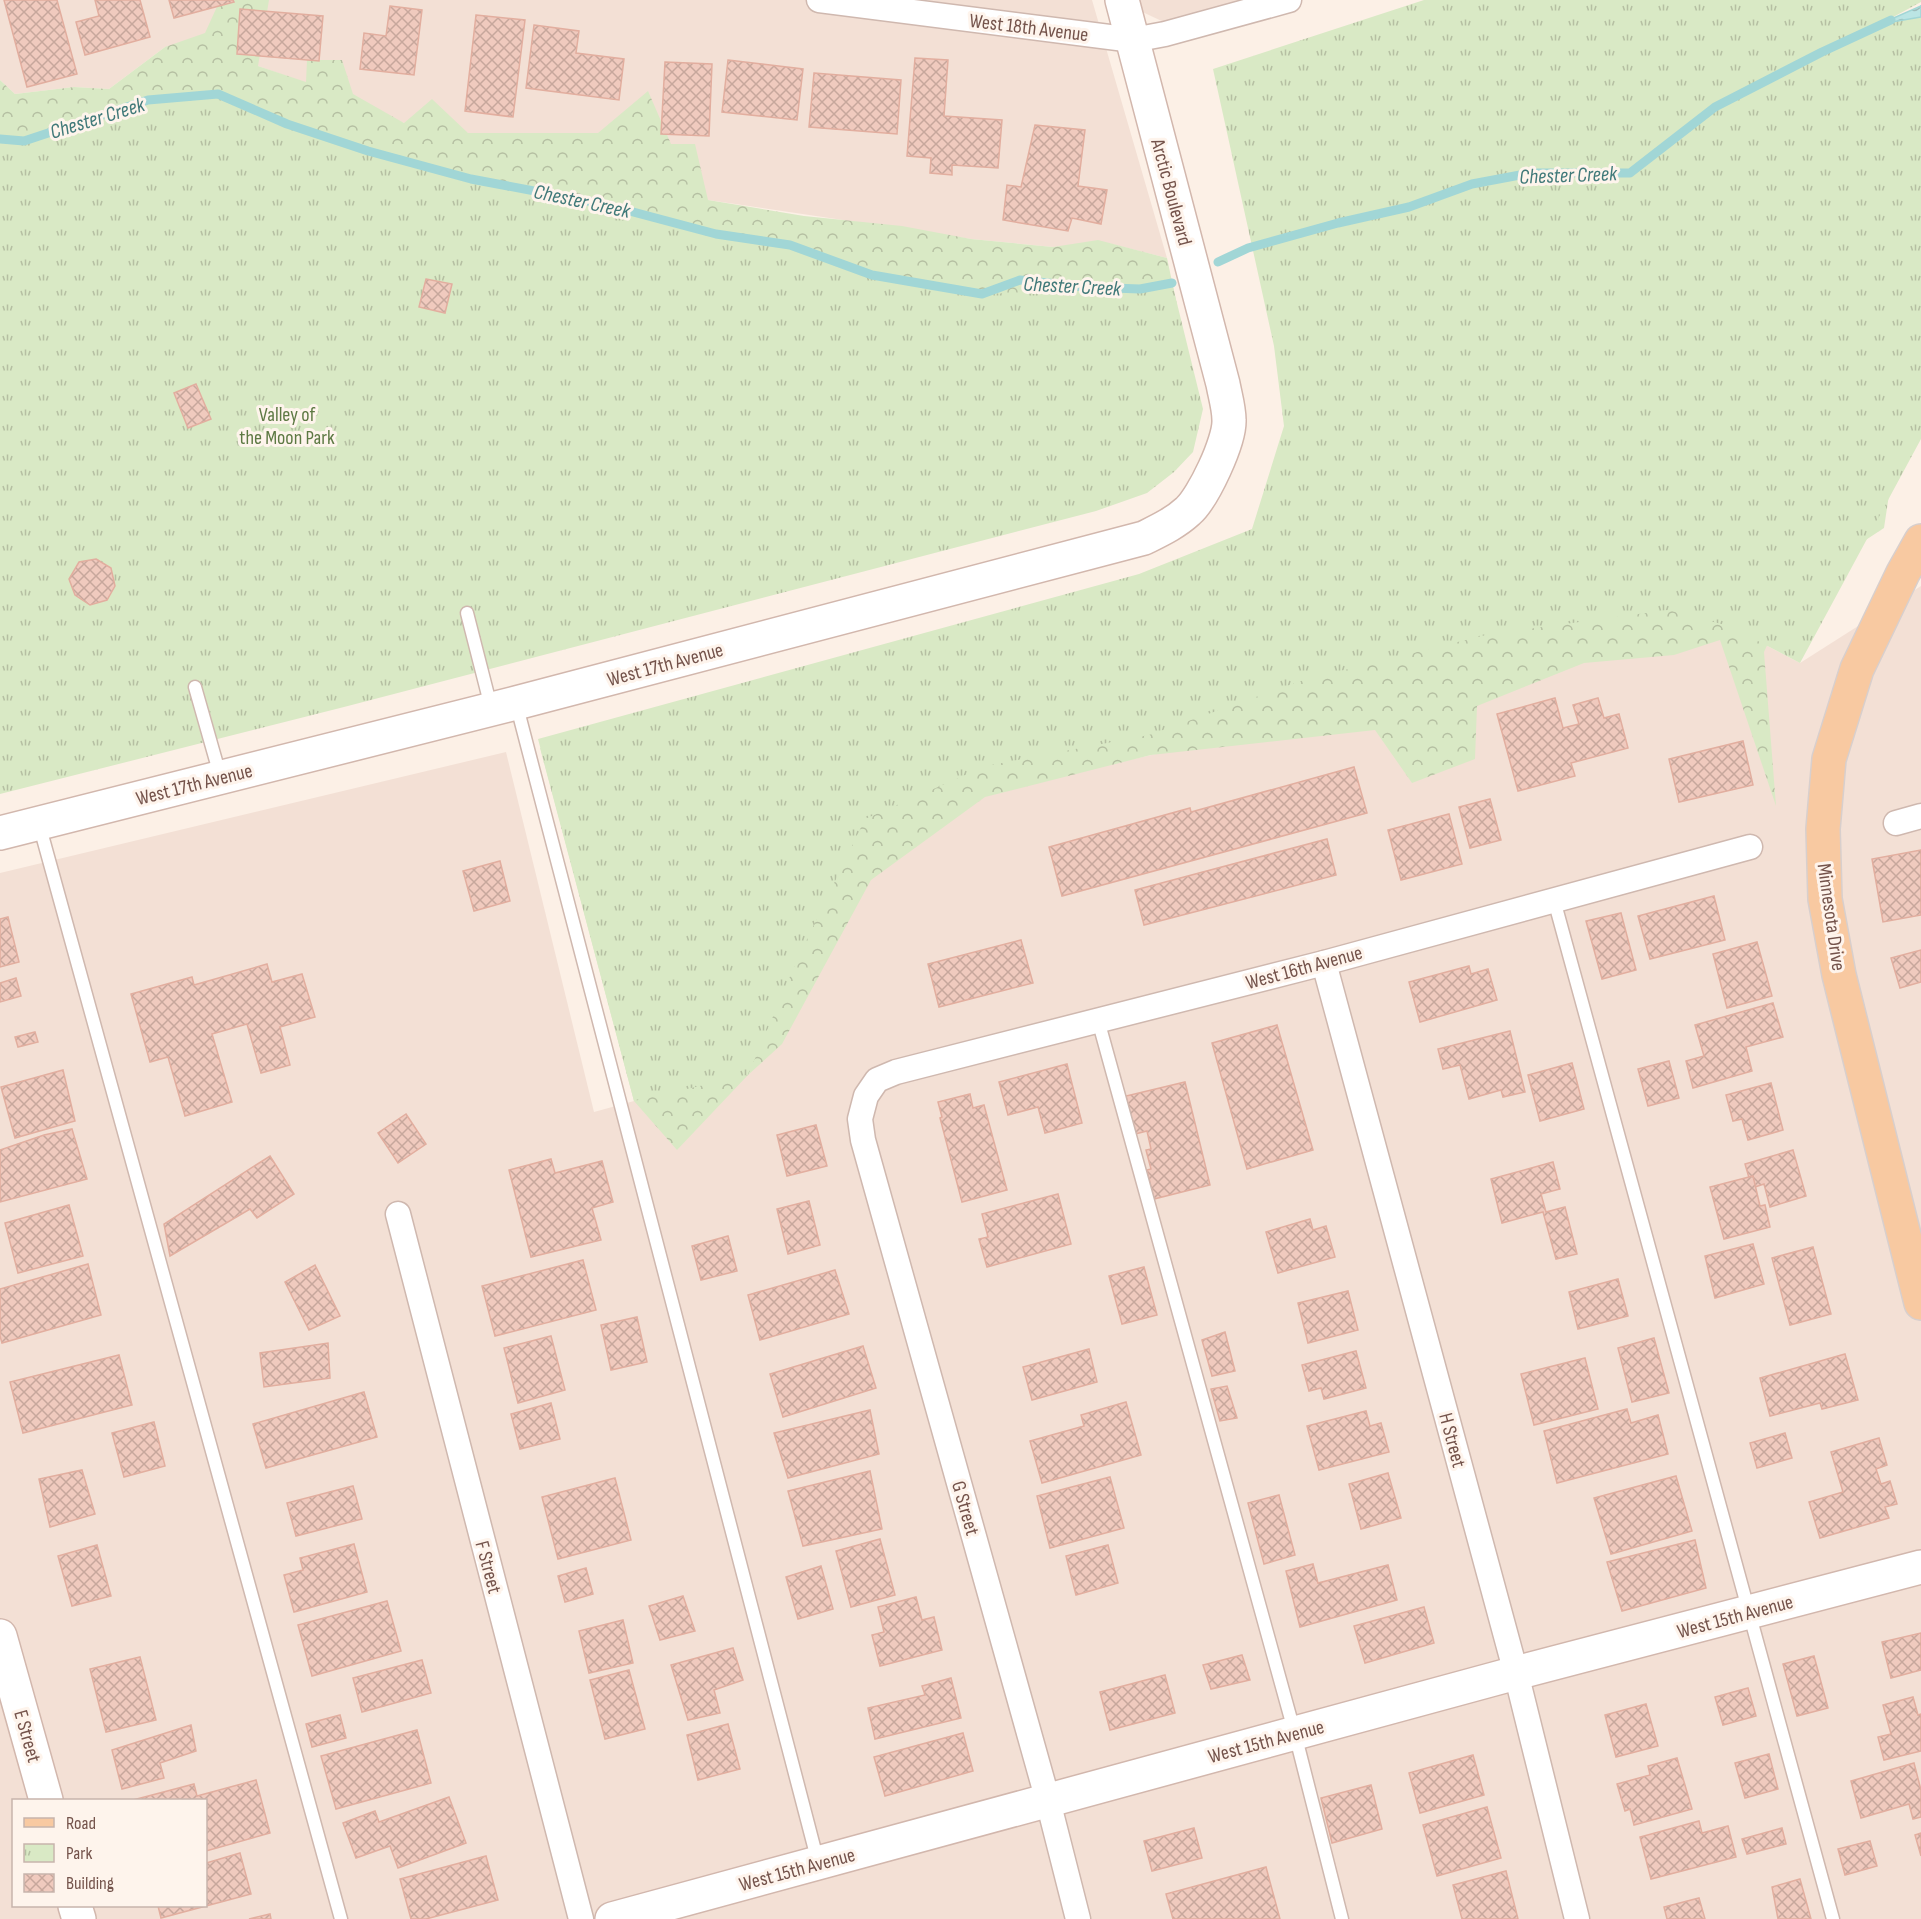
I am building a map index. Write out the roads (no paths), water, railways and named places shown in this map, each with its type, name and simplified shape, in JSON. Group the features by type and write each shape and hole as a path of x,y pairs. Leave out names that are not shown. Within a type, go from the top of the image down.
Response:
{"main road":[{"name":"Arctic Boulevard","path":"1122,0 1223,384"},
{"name":"West 17th Avenue","path":"0,833 504,706 1144,538 1168,526 1190,510 1220,457 1229,422 1223,384"},
{"name":"Minnesota Drive","path":"1921,541 1857,669 1829,759 1823,829 1825,899 1839,975 1921,1303"},
{"name":"West 15th Avenue","path":"612,1919 1516,1673 1921,1567"},
{"name":"E Street","path":"0,1636 46,1799"}],"street":[{"name":"West 18th Avenue","path":"819,0 1133,40 1165,34 1289,0"},
{"path":"1896,823 1921,816"},
{"name":"West 16th Avenue","path":"866,1096 877,1080 896,1072 1324,963 1750,847"},
{"name":"H Street","path":"1324,963 1516,1673 1577,1919"},
{"name":"G Street","path":"866,1096 860,1119 863,1140 1048,1801 1078,1919"},
{"name":"F Street","path":"398,1214 581,1919"}],"lane":[{"path":"467,613 504,706 819,1863"},
{"path":"195,687 220,777"},
{"path":"39,823 341,1919"},
{"path":"1554,900 1833,1919"},
{"path":"1098,1020 1295,1734 1342,1919"}],"water":[{"path":"1921,6 1921,17 1880,24"}],"waterway":[{"name":"Chester Creek","path":"1218,262 1248,248 1338,223 1409,207 1472,184 1531,173 1630,173 1715,107 1822,52 1891,20"},
{"name":"Chester Creek","path":"0,139 24,141 148,100 218,94 287,124 368,151 471,179 603,204 716,234 790,245 872,275 982,294 1020,280 1085,287 1140,289 1172,283"}],"park label":[{"name":"Valley of the Moon Park","path":"287,426"}]}
